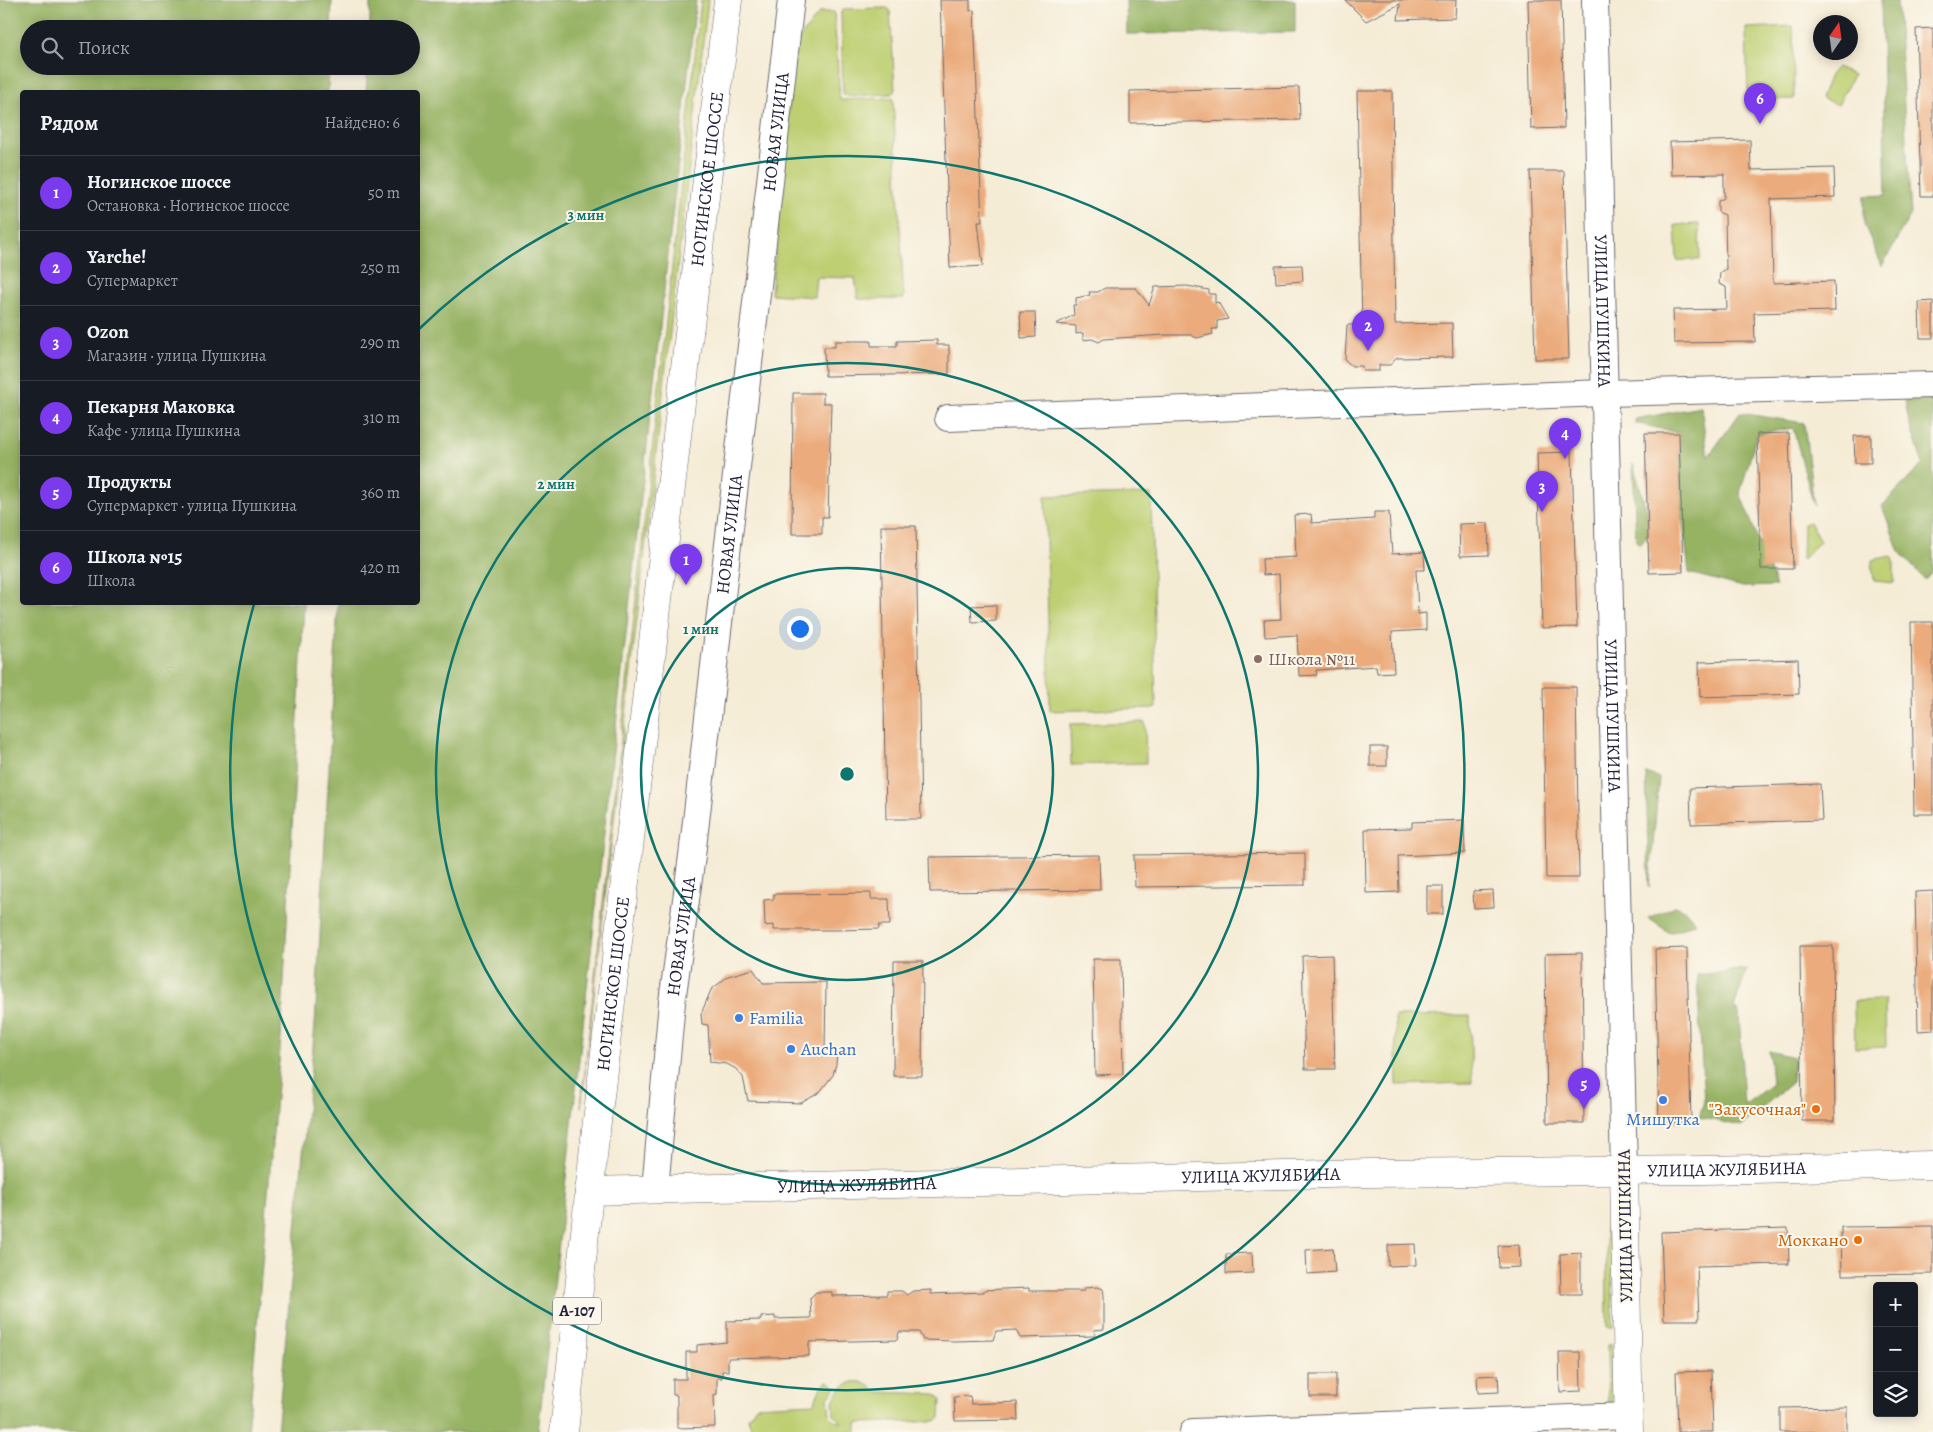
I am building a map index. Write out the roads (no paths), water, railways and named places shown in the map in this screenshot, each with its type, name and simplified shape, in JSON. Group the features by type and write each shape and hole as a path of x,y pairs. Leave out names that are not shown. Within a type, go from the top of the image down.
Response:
{"main road":[{"name":"НОГИНСКОЕ ШОССЕ","path":"564,1432 589,1191 728,0"},
{"name":"УЛИЦА ЖУЛЯБИНА","path":"589,1191 1380,1173 1933,1165"},
{"name":"УЛИЦА ПУШКИНА","path":"1624,1170 1628,1424"}],"street":[{"name":"НОВАЯ УЛИЦА","path":"655,1189 672,1002 692,856 791,0"},
{"name":"УЛИЦА ПУШКИНА","path":"1595,0 1624,1170"},
{"path":"948,418 1605,393 1933,385"},
{"path":"1193,1432 1628,1424"}],"place":[{"name":"Школа №15","path":"1760,124"},
{"name":"Yarche!","path":"1368,351"},
{"name":"Пекарня Маковка","path":"1565,459"},
{"name":"Ozon","path":"1542,512"},
{"name":"Ногинское шоссе","path":"686,585"},
{"name":"Школа №11","path":"1258,659"},
{"name":"Familia","path":"739,1018"},
{"name":"Auchan","path":"791,1049"},
{"name":"Мишутка","path":"1663,1100"},
{"name":"Продукты","path":"1584,1109"},
{"name":"\"Закусочная\"","path":"1816,1109"},
{"name":"Моккано","path":"1858,1240"}]}
